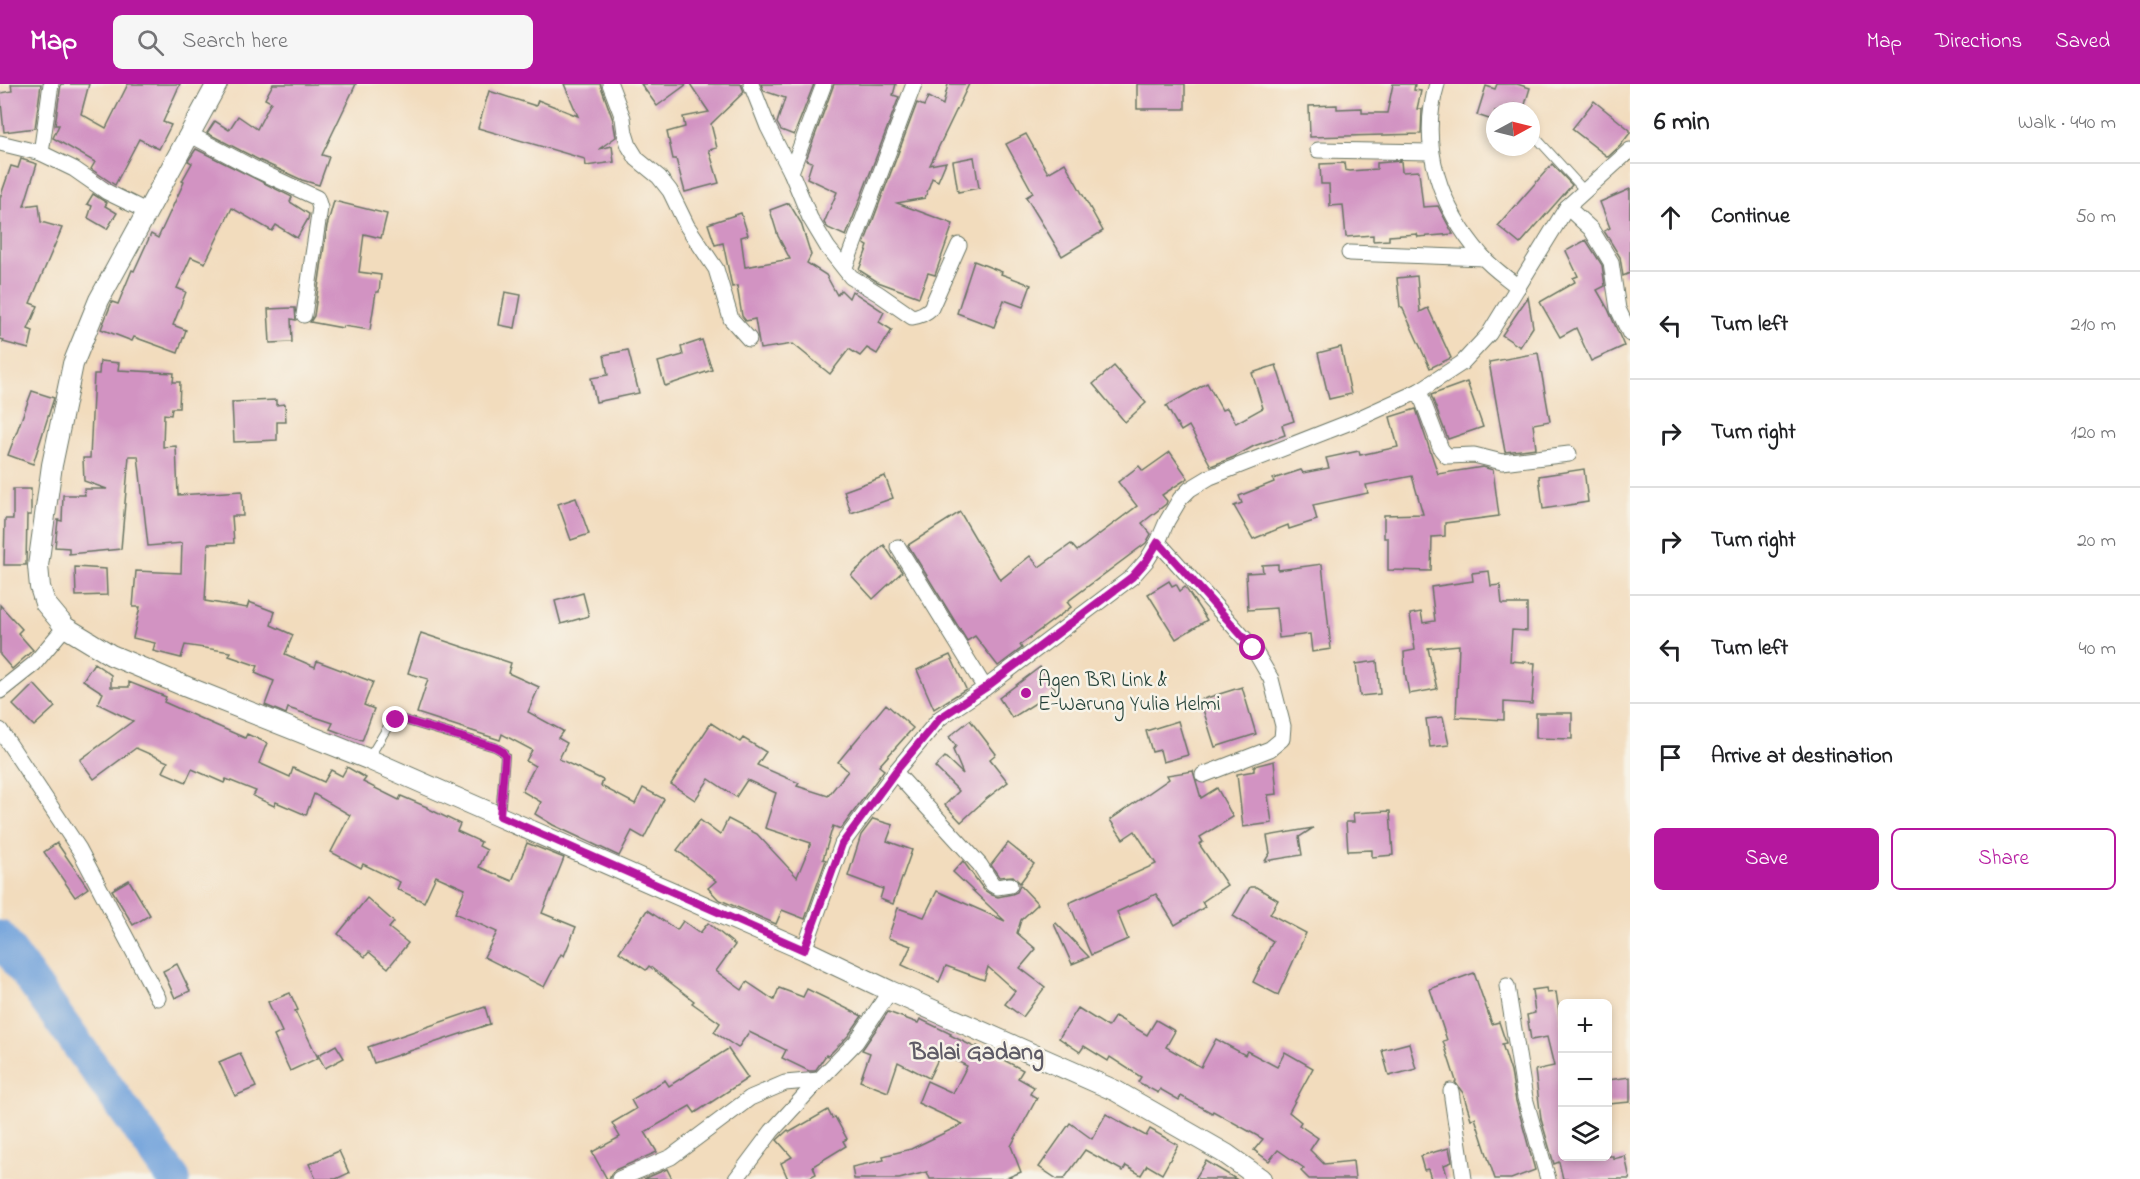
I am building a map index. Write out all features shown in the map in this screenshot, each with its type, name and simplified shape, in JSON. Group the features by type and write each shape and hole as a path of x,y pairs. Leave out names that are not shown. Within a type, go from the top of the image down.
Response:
{"street":[{"path":"41,153 51,84"},
{"path":"217,84 99,300 73,364 52,465 38,566 40,587 45,603 65,627 111,655 368,759 500,816 1116,1091 1226,1154 1261,1179"},
{"path":"610,84 623,118 629,146 637,159 659,177 670,191 687,226 716,268 731,319 749,339"},
{"path":"752,84 768,127 791,172 810,218 828,249 851,277 912,317 918,316 931,308 959,245"},
{"path":"791,172 824,84"},
{"path":"845,267 914,84"},
{"path":"1437,84 1432,99 1431,152 1438,181 1451,213 1484,258 1518,287"},
{"path":"189,134 317,198 320,208 304,315"},
{"path":"0,143 41,153 74,169 106,192 146,211"},
{"path":"1318,150 1431,152"},
{"path":"804,950 842,844 895,772 940,718 985,688 1132,577 1147,560 1180,499 1190,489 1210,477 1353,421 1419,391 1462,363 1489,334 1567,207 1630,150"},
{"path":"1567,207 1591,229 1611,262 1618,309 1630,334"},
{"path":"1349,253 1484,258"},
{"path":"1419,391 1441,449 1447,456 1474,455 1502,462 1569,454"},
{"path":"1158,542 1253,648 1271,679 1283,726 1282,739 1270,750 1203,775"},
{"path":"898,547 985,688"},
{"path":"0,691 34,664 65,627"},
{"path":"0,730 79,849 158,998"},
{"path":"895,772 980,865 992,884 1010,885"},
{"path":"1507,986 1525,1098 1544,1178"},
{"path":"736,1179 772,1131 856,1042 890,991"},
{"path":"619,1179 670,1157 750,1098 784,1083 819,1080"},
{"path":"1451,1091 1464,1179"}],"lane":[{"path":"1540,142 1584,190"},
{"path":"368,759 390,723 396,720 404,720 495,747 505,756 500,816"}],"building":[{"path":"11,84 41,84 35,128 4,132 0,93 12,91"},
{"path":"61,84 89,84 81,114 106,128 128,84 180,84 163,122 171,125 159,149 139,139 115,185 91,169 95,162 53,138 59,125 55,125"},
{"path":"273,84 356,84 322,155 329,157 319,185 302,180 261,161 207,133 215,121 229,130 238,116 257,129 271,102 265,99"},
{"path":"564,84 600,84 613,120 616,137 599,149 612,146 614,162 586,166 585,159 478,128 489,91 536,106 538,100 578,116"},
{"path":"641,84 687,84 657,106"},
{"path":"690,84 741,84 744,92 711,124 717,148 709,150 719,183 685,192 676,159 673,159 667,132 685,127 683,117 709,112"},
{"path":"761,84 814,84 794,135 781,130 777,123 785,98 764,91"},
{"path":"834,84 896,84 893,95 899,97 846,236 828,228 824,223 837,192 807,178 812,162 806,160"},
{"path":"948,84 969,84 930,165 946,162 938,181 932,178 925,198 897,203 953,224 935,275 928,273 919,297 878,282 859,270 868,246 864,244 917,103 924,106 928,97 943,105"},
{"path":"1137,84 1185,84 1185,109 1137,109"},
{"path":"1393,84 1415,84 1414,90 1421,91 1417,109 1422,109 1421,134 1310,137 1309,106 1337,105 1337,109 1362,108 1362,113 1387,113"},
{"path":"1497,84 1517,84 1530,88 1526,102 1486,102 1486,118 1477,115 1486,86 1495,89"},
{"path":"1594,101 1630,130 1620,146 1608,157 1572,129"},
{"path":"1026,134 1048,173 1065,163 1103,231 1062,256 1026,197 1033,193 1006,144"},
{"path":"196,149 292,197 290,202 309,214 297,238 276,225 272,231 232,208 205,263 191,257 177,288 186,292 173,325 186,330 178,353 134,337 132,341 101,329 112,302 118,304 132,270 134,271 151,234 158,238 192,163 188,161"},
{"path":"974,157 979,188 958,192 953,161"},
{"path":"21,159 37,164 24,206 39,204 41,222 62,228 30,303 38,306 28,329 33,331 29,349 3,342 4,340 0,339 0,198 11,166 18,168"},
{"path":"1401,161 1402,172 1419,171 1423,207 1438,206 1453,234 1418,237 1417,234 1389,236 1389,240 1373,241 1373,235 1346,237 1343,205 1330,206 1329,184 1321,184 1320,164 1344,163 1345,170 1350,171 1377,169 1377,163"},
{"path":"1552,164 1572,185 1520,244 1498,226"},
{"path":"1630,189 1630,273 1623,276 1620,257 1604,231 1610,228 1600,202"},
{"path":"93,194 107,203 105,206 117,213 107,229 88,218 92,206 87,204"},
{"path":"334,201 387,214 381,238 364,234 359,272 381,275 370,330 310,322 314,316 327,226"},
{"path":"789,203 801,223 811,255 807,263 826,275 837,295 841,290 849,298 852,291 884,312 879,322 892,330 877,354 867,348 860,356 849,349 830,374 793,344 760,349 755,319 746,321 742,316 737,286 732,287 723,243 715,245 708,224 741,213 748,235 741,237 745,267 790,259 778,236 770,210"},
{"path":"1586,240 1602,265 1605,286 1597,290 1624,346 1591,361 1576,328 1560,337 1540,302 1575,282 1573,278 1578,276 1566,251"},
{"path":"974,261 1031,285 1023,307 1004,300 994,327 957,313"},
{"path":"1417,276 1420,312 1428,308 1451,358 1430,368 1400,307 1397,278"},
{"path":"505,292 521,295 515,328 499,325"},
{"path":"1528,297 1533,327 1520,347 1502,335"},
{"path":"295,308 296,320 291,319 292,342 270,343 268,309"},
{"path":"702,340 712,370 665,386 658,362 683,355 681,347"},
{"path":"1341,347 1351,394 1329,399 1318,353"},
{"path":"628,350 639,393 596,402 591,378 608,375 604,355"},
{"path":"1538,353 1550,421 1533,424 1536,448 1505,452 1489,362"},
{"path":"100,361 119,363 118,370 174,373 173,382 180,382 179,408 172,408 171,415 164,414 163,447 176,446 178,495 242,491 243,516 232,516 234,543 208,544 205,601 247,608 249,602 275,612 271,625 293,635 285,654 315,667 317,661 373,682 364,705 374,709 362,741 330,729 333,723 288,708 286,714 265,705 274,681 255,673 258,666 229,656 231,652 185,645 181,658 153,651 155,643 133,638 140,607 133,607 136,571 181,573 182,543 148,546 138,456 129,456 121,549 69,554 69,548 55,547 58,520 62,521 63,495 85,495 84,489 107,489 84,481 83,458 90,458 94,374 99,374"},
{"path":"1276,365 1294,421 1282,425 1285,435 1254,446 1211,466 1189,426 1181,431 1166,406 1207,383 1222,410 1227,408 1236,423 1263,408 1252,373"},
{"path":"1114,366 1146,403 1125,422 1093,384"},
{"path":"1467,382 1483,427 1448,439 1431,395"},
{"path":"32,391 54,398 33,464 8,455"},
{"path":"276,400 276,405 285,404 286,422 277,422 277,440 234,442 232,402"},
{"path":"1416,409 1438,474 1483,467 1493,470 1499,516 1445,523 1445,536 1432,537 1431,571 1388,570 1388,538 1384,538 1384,515 1423,514 1412,476 1366,485 1368,493 1313,505 1317,520 1289,529 1288,525 1253,539 1234,506 1242,503 1239,496 1274,482 1273,479 1301,470 1303,473 1329,468 1326,458 1359,451 1360,455 1398,447 1390,417"},
{"path":"1170,452 1188,478 1162,495 1167,501 1166,504 1142,523 1151,534 1146,543 1067,602 1071,607 1020,645 1022,648 998,666 975,636 967,641 908,545 960,512 1000,580 1030,556 1039,567 1071,544 1077,551 1137,506 1118,482 1139,466 1143,471"},
{"path":"1584,469 1588,502 1543,509 1539,476"},
{"path":"885,476 893,498 851,513 844,491"},
{"path":"13,489 31,489 31,515 27,515 26,565 4,565 5,519 13,519"},
{"path":"576,498 589,534 571,540 558,504"},
{"path":"884,545 902,572 873,599 851,575"},
{"path":"1278,564 1278,570 1322,564 1331,649 1312,652 1310,634 1279,638 1276,608 1248,610 1246,573 1263,572 1262,565"},
{"path":"75,567 106,569 107,595 76,596"},
{"path":"1489,571 1491,586 1500,585 1502,604 1527,604 1527,631 1512,630 1510,661 1535,663 1532,704 1504,702 1504,720 1456,717 1459,645 1428,648 1437,689 1409,694 1405,673 1404,652 1415,650 1410,614 1421,612 1423,623 1435,621 1431,587 1473,581 1472,573"},
{"path":"1169,581 1172,586 1176,584 1180,591 1185,587 1207,620 1176,639 1148,594"},
{"path":"583,593 589,616 561,624 555,601"},
{"path":"0,605 22,629 18,633 33,650 12,669 0,655"},
{"path":"421,633 511,663 508,673 539,687 528,712 563,731 558,738 567,743 559,759 603,780 601,786 635,804 643,788 664,799 644,838 632,831 619,856 553,825 535,814 541,802 522,791 535,766 526,761 532,750 502,734 500,740 417,713 428,679 408,673"},
{"path":"950,655 966,689 934,709 917,670"},
{"path":"1377,661 1380,694 1360,696 1356,664"},
{"path":"94,663 111,675 111,687 129,687 129,682 166,697 164,702 206,721 245,738 247,734 267,743 259,763 290,777 293,768 324,782 331,770 342,776 347,767 366,778 363,782 399,800 401,796 427,807 460,824 457,831 481,842 479,846 487,850 479,867 512,881 527,843 564,858 542,913 576,927 564,956 561,954 544,987 484,957 497,932 455,913 465,889 436,876 424,902 397,889 400,882 363,864 361,868 331,852 350,815 314,794 306,815 276,802 274,806 253,796 256,791 226,779 224,783 192,769 186,782 163,772 168,762 136,748 94,779 80,760 133,721 98,704 103,693 83,680"},
{"name":"Agen BRI Link & E-Warung Yulia Helmi","path":"1040,667 1056,690 1012,718 999,698"},
{"path":"34,684 55,707 34,726 13,705"},
{"path":"1242,687 1256,734 1215,747 1200,700"},
{"path":"886,704 913,728 879,766 884,770 841,829 833,826 823,859 826,860 805,919 782,910 776,924 718,899 708,888 716,881 677,850 700,820 720,835 728,819 757,834 797,877 811,843 765,828 776,793 747,780 736,797 709,779 695,800 671,784 711,723 740,742 743,738 766,752 757,765 799,783 797,786 828,796 848,771 838,762"},
{"path":"1536,713 1572,713 1572,739 1536,738"},
{"path":"1443,717 1449,745 1430,747 1426,719"},
{"path":"970,720 996,754 990,759 1008,782 961,822 945,805 959,791 935,767 945,757 963,774 953,750 956,746 949,737"},
{"path":"1178,721 1188,755 1163,762 1160,750 1152,752 1146,731"},
{"path":"1274,761 1277,794 1268,795 1272,823 1243,827 1237,774 1254,771 1254,766"},
{"path":"1193,771 1201,798 1217,788 1233,817 1200,837 1203,842 1199,844 1227,885 1202,902 1205,907 1175,925 1156,894 1117,912 1128,939 1091,955 1069,903 1156,864 1135,831 1123,839 1110,820 1169,779 1167,775"},
{"path":"1390,811 1393,855 1372,857 1372,850 1348,851 1346,822 1354,822 1353,813"},
{"path":"873,819 893,825 887,841 912,850 893,904 880,899 883,889 848,876 861,835"},
{"path":"1313,828 1299,837 1302,855 1265,861 1270,853 1267,836"},
{"path":"57,843 88,888 75,897 44,852"},
{"path":"1008,843 1034,864 1020,883 1013,876 999,877 991,865"},
{"path":"963,861 984,890 992,895 998,897 1012,894 1017,892 1020,885 1038,904 1021,920 1017,933 1036,949 1020,968 1045,987 1023,1017 1005,1004 1015,991 988,967 984,980 946,966 939,982 902,965 911,946 888,938 898,908 924,917 937,891 1005,921 953,872"},
{"path":"129,880 150,915 133,925 112,890"},
{"path":"1250,887 1256,887 1278,900 1270,914 1306,933 1278,995 1253,982 1273,941 1233,916"},
{"path":"367,898 394,922 389,928 408,943 388,968 369,952 365,957 338,934"},
{"path":"647,910 677,930 683,921 700,933 708,923 735,945 716,971 742,990 747,982 774,1000 779,988 803,997 807,989 862,1016 848,1036 828,1056 826,1055 815,1071 809,1071 782,1058 786,1050 749,1032 738,1048 714,1032 720,1023 692,1003 694,1001 649,966 646,970 619,952"},
{"path":"1056,923 1089,957 1072,964 1054,924"},
{"path":"177,964 190,991 175,998 163,971"},
{"path":"1474,973 1492,1024 1499,1022 1506,1043 1502,1044 1535,1170 1511,1179 1495,1179 1475,1118 1471,1119 1463,1093 1455,1082 1443,1041 1447,1040 1430,989"},
{"path":"1546,988 1547,993 1556,992 1558,1005 1558,1161 1612,1161 1612,1156 1613,1159 1625,1156 1630,1179 1563,1179 1559,1162 1554,1164 1541,1119 1535,1070 1554,1066 1547,1037 1531,1040 1527,1015 1535,1013 1532,990"},
{"path":"290,993 298,1010 295,1011 318,1058 290,1071 274,1036 282,1032 268,1002"},
{"path":"485,1007 490,1024 374,1063 368,1047"},
{"path":"1078,1008 1108,1027 1115,1016 1147,1035 1156,1020 1175,1031 1166,1047 1201,1067 1216,1039 1245,1055 1247,1051 1277,1067 1285,1052 1313,1068 1289,1112 1301,1122 1299,1125 1318,1138 1310,1150 1324,1164 1353,1161 1355,1179 1309,1179 1301,1171 1304,1168 1278,1150 1269,1161 1254,1150 1263,1139 1181,1096 1179,1100 1160,1089 1158,1093 1138,1082 1141,1077 1110,1057 1108,1061 1084,1046 1080,1052 1059,1038"},
{"path":"888,1012 918,1023 920,1019 1023,1070 1018,1078 1034,1087 1030,1094 1037,1098 1011,1146 1021,1172 1004,1179 930,1179 927,1172 899,1179 854,1179 852,1167 884,1160 883,1156 911,1149 963,1124 918,1103 927,1081 953,1093 967,1066 941,1053 929,1078 898,1062 888,1092 860,1081 870,1053 862,1050"},
{"path":"1409,1043 1416,1069 1389,1076 1382,1050"},
{"path":"336,1045 344,1058 325,1068 318,1055"},
{"path":"728,1049 748,1078 695,1113 690,1106 645,1132 657,1152 615,1170 607,1179 592,1152 620,1137 612,1123 636,1109 631,1100 665,1080 669,1086"},
{"path":"240,1053 256,1087 235,1096 219,1062"},
{"path":"1630,1077 1630,1102 1612,1104 1612,1079"},
{"path":"828,1110 832,1118 835,1117 847,1139 843,1141 846,1146 813,1166 816,1174 806,1179 788,1179 781,1163 792,1157 777,1140 788,1130 790,1132"},
{"path":"1106,1114 1146,1136 1150,1129 1178,1145 1162,1174 1147,1165 1141,1175 1126,1166 1123,1171 1085,1150 1064,1179 1057,1179 1039,1167 1070,1123 1092,1139"},
{"path":"1449,1148 1452,1162 1444,1165 1448,1179 1431,1179 1428,1169 1424,1170 1420,1156"},
{"path":"339,1151 349,1173 336,1179 316,1179 309,1164"},
{"path":"1206,1161 1236,1179 1195,1179"},
{"path":"667,1169 672,1179 644,1179"}],"waterway":[{"path":"0,937 174,1179"}],"place":[{"name":"Agen BRI Link & E-Warung Yulia Helmi","path":"1026,693"}],"district":[{"name":"Balai Gadang","path":"977,1053"}],"route":[{"path":"396,720 404,720 502,751 505,756 500,816 804,950 842,844 895,772 940,718 985,688 1132,577 1147,560 1158,542 1253,648"}]}
